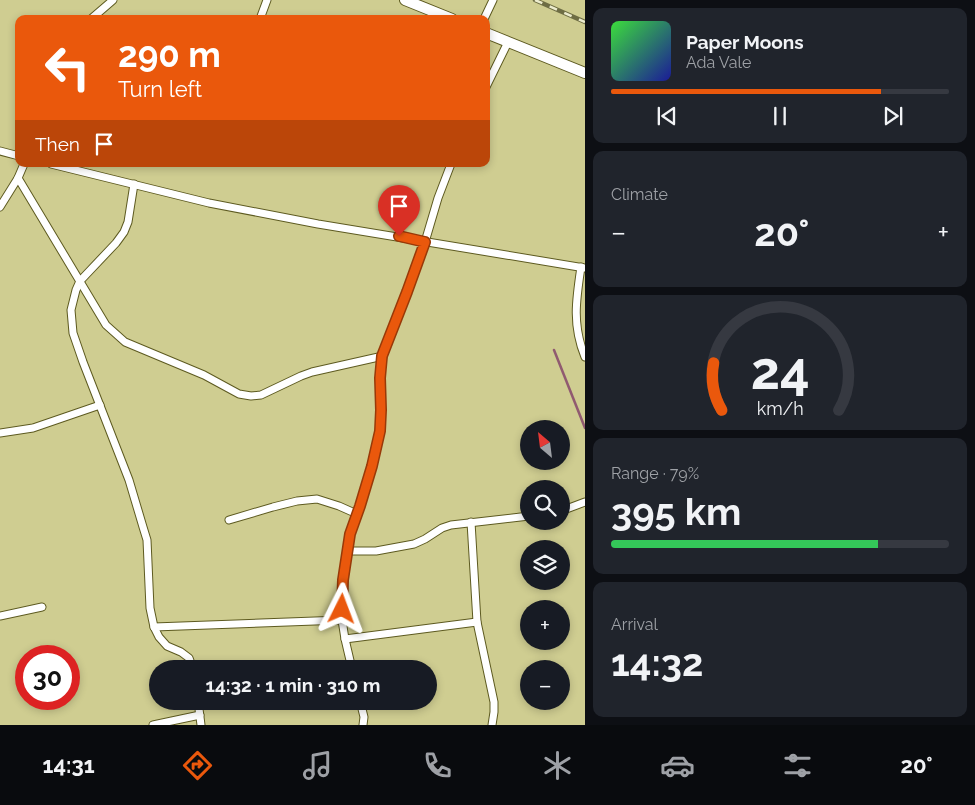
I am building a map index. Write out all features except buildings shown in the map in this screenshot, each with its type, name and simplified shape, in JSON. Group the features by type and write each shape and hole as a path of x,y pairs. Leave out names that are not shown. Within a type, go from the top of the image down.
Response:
{"main road":[{"path":"405,0 442,15"},
{"path":"490,35 585,73"}],"street":[{"path":"95,15 112,0"},
{"path":"261,15 267,0"},
{"path":"486,15 493,0"},
{"path":"490,79 508,42"},
{"path":"0,152 15,155"},
{"path":"0,207 23,167"},
{"path":"63,167 209,203 318,224 583,268 576,300 576,318 585,357"},
{"path":"350,660 342,620 342,598 350,534 372,466 380,431 382,356 425,242 438,198 450,167"},
{"path":"18,178 106,325 125,342 204,376 239,394 251,396 261,394 312,372 382,356"},
{"path":"134,184 128,222 124,232 80,281 76,290 71,310 73,334 129,480 146,540 150,608 154,626 159,637 167,646 181,652 190,660"},
{"path":"0,432 33,428 100,404"},
{"path":"229,520 297,501 317,499 357,514"},
{"path":"570,508 585,502"},
{"path":"347,551 376,552 414,544 451,525 520,517"},
{"path":"472,522 477,622 494,702 492,725"},
{"path":"0,616 42,607"},
{"path":"154,626 342,620"},
{"path":"345,639 477,622"},
{"path":"199,710 201,725"},
{"path":"362,710 363,725"},
{"path":"153,725 200,715"}],"waterway":[{"path":"554,350 585,428"}],"railway":[{"path":"535,0 585,22"}],"route":[{"path":"342,609 343,580 350,534 372,466 380,431 382,356 425,242 399,236"}]}
